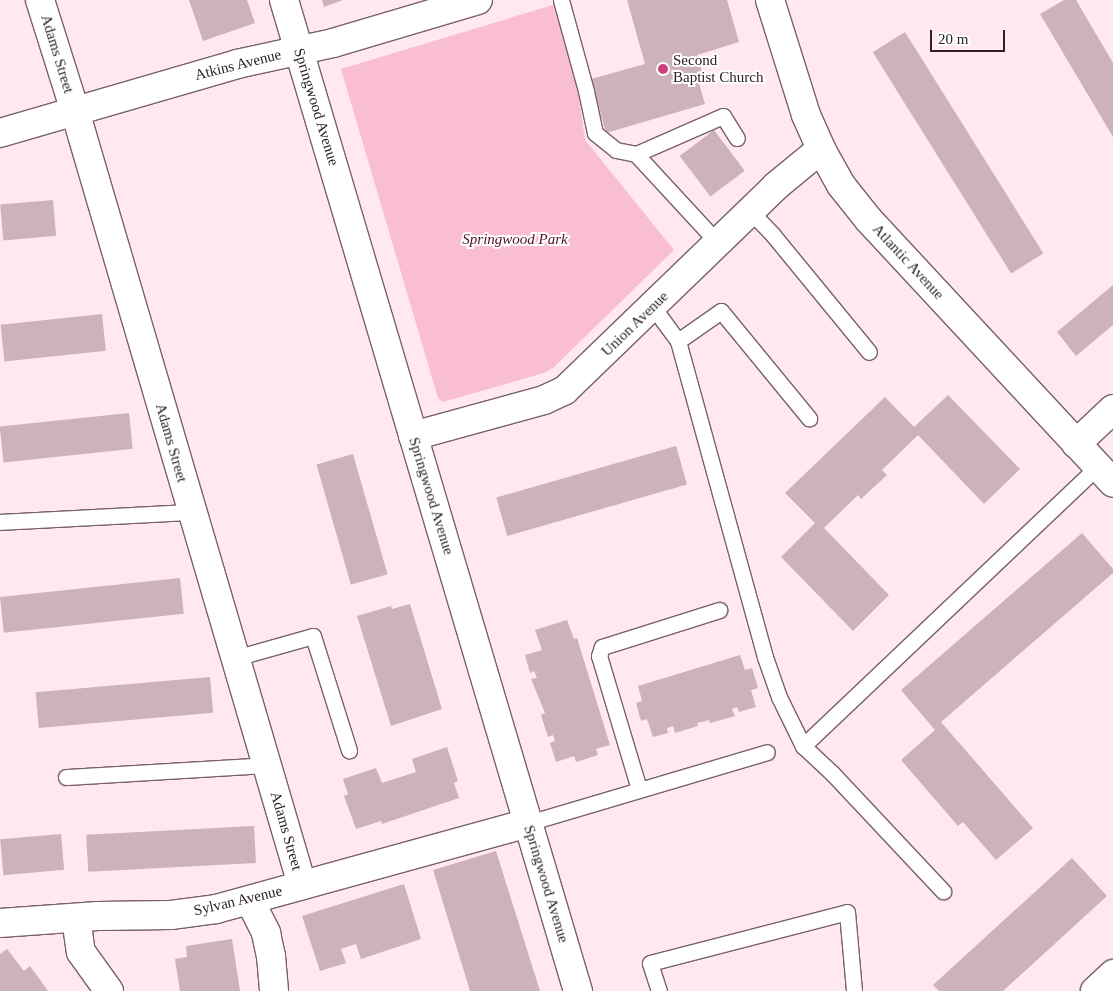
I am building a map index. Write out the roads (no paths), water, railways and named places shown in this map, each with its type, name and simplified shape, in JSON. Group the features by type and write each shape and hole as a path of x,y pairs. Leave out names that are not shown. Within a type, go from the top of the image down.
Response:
{"street":[{"name":"Adams Street","path":"40,0 75,111 191,512 302,885"},
{"name":"Springwood Avenue","path":"284,0 578,991"},
{"name":"Atkins Avenue","path":"0,133 237,64 333,43 478,0"},
{"name":"Atlantic Avenue","path":"770,0 806,115 821,150 841,185 868,218 1105,475"},
{"name":"Union Avenue","path":"413,436 544,400 565,390 653,308 776,186 821,150"},
{"path":"1076,444 1113,409"},
{"name":"Sylvan Avenue","path":"0,923 171,915 216,909 528,823"},
{"path":"250,901 266,933 271,956 274,991"},
{"path":"76,918 81,952 109,991"},
{"path":"1095,991 1113,974"}],"lane":[{"path":"561,0 586,91 595,134 616,150 636,154 723,116 737,138"},
{"path":"636,154 718,243"},
{"path":"750,212 773,235 869,352"},
{"path":"653,308 678,341 765,657 779,698 804,746 833,774 943,891"},
{"path":"678,341 721,311 809,418"},
{"path":"804,746 1105,475"},
{"path":"0,522 191,512"},
{"path":"639,789 599,656 602,647 719,610"},
{"path":"235,658 313,636 349,750"},
{"path":"528,823 767,752"},
{"path":"66,777 267,765"},
{"path":"659,991 650,963 847,912 854,991"}],"place":[{"name":"Second Baptist Church","path":"663,69"}],"park label":[{"name":"Springwood Park","path":"515,240"}]}
